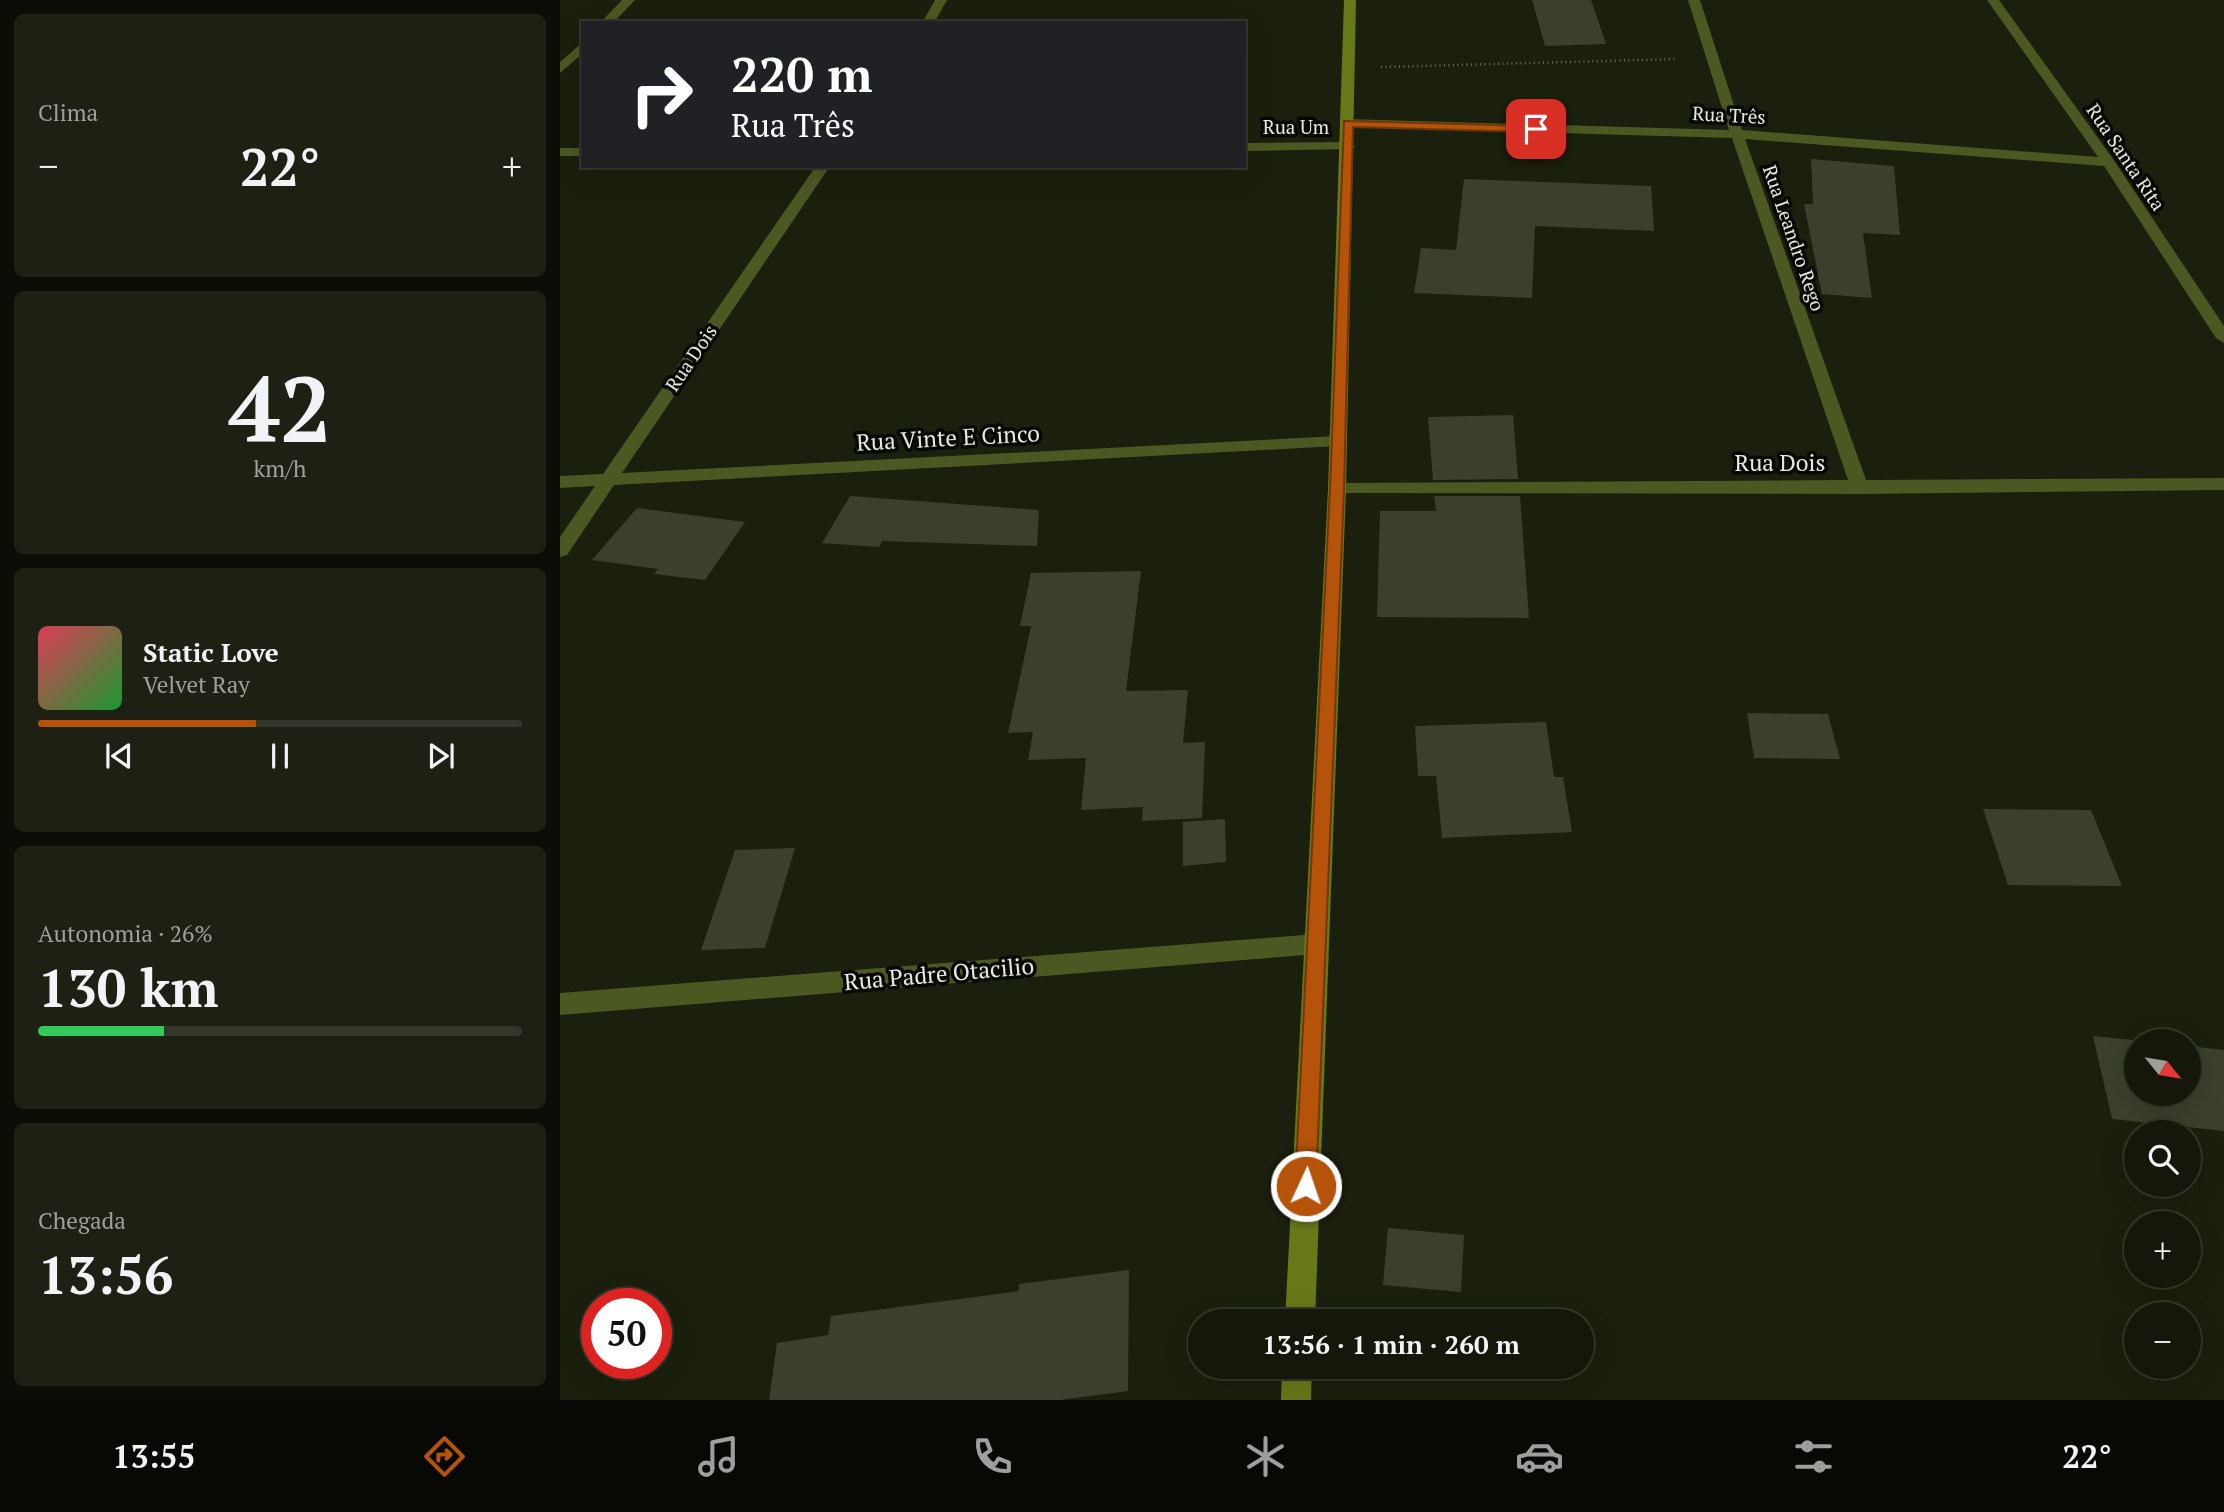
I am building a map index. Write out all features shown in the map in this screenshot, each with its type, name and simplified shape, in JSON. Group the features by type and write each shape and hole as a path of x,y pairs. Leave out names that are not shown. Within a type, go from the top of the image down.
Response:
{"main road":[{"path":"1301,1309 1337,489 1350,0"},
{"path":"1296,1400 1297,1379"}],"street":[{"path":"608,21 629,0"},
{"path":"929,21 941,0"},
{"name":"Rua Leandro Rego","path":"1694,0 1737,134 1860,488"},
{"name":"Rua Santa Rita","path":"1993,0 2108,162 2224,338"},
{"path":"560,69 581,48"},
{"name":"Rua Três","path":"1348,123 1737,134 2108,162"},
{"name":"Rua Um","path":"1246,147 1348,146"},
{"path":"560,152 581,152"},
{"name":"Rua Dois","path":"560,551 822,168"},
{"name":"Rua Vinte E Cinco","path":"560,482 1338,441"},
{"name":"Rua Dois","path":"1337,489 2224,484"},
{"name":"Rua Padre Otacilio","path":"560,1004 1317,944"}],"path":[{"path":"1348,68 1713,58"}],"building":[{"path":"1532,0 1591,0 1606,44 1545,46"},
{"path":"1811,159 1894,166 1900,235 1863,233 1872,298 1822,294 1804,204 1813,204"},
{"path":"1464,179 1651,186 1654,231 1535,226 1532,298 1414,293 1421,248 1456,250"},
{"path":"1513,415 1518,479 1433,480 1428,417"},
{"path":"850,496 1039,510 1037,546 882,541 879,547 822,543"},
{"path":"1434,496 1520,496 1529,618 1377,617 1380,511 1436,511"},
{"path":"637,508 745,522 705,580 654,574 658,569 592,560"},
{"path":"1141,571 1126,691 1188,690 1183,743 1205,742 1202,818 1142,821 1143,807 1081,810 1086,758 1028,760 1033,732 1008,733 1031,626 1020,626 1031,573"},
{"path":"1747,713 1828,714 1840,759 1754,758"},
{"path":"1546,722 1554,777 1563,777 1572,832 1442,838 1436,776 1418,776 1415,726"},
{"path":"1983,809 2091,810 2122,886 2008,885"},
{"path":"1225,819 1226,862 1183,866 1183,822"},
{"path":"795,848 765,948 701,950 735,850"},
{"path":"2093,1036 2124,1039 2124,1106 2202,1106 2202,1047 2224,1050 2224,1131 2201,1129 2201,1120 2112,1119"},
{"path":"1388,1228 1464,1235 1461,1292 1383,1285"},
{"path":"1129,1270 1128,1391 1060,1400 769,1400 777,1343 828,1335 831,1316 1019,1291 1019,1284"}],"route":[{"path":"1306,1186 1337,489 1348,123 1536,129"}]}
